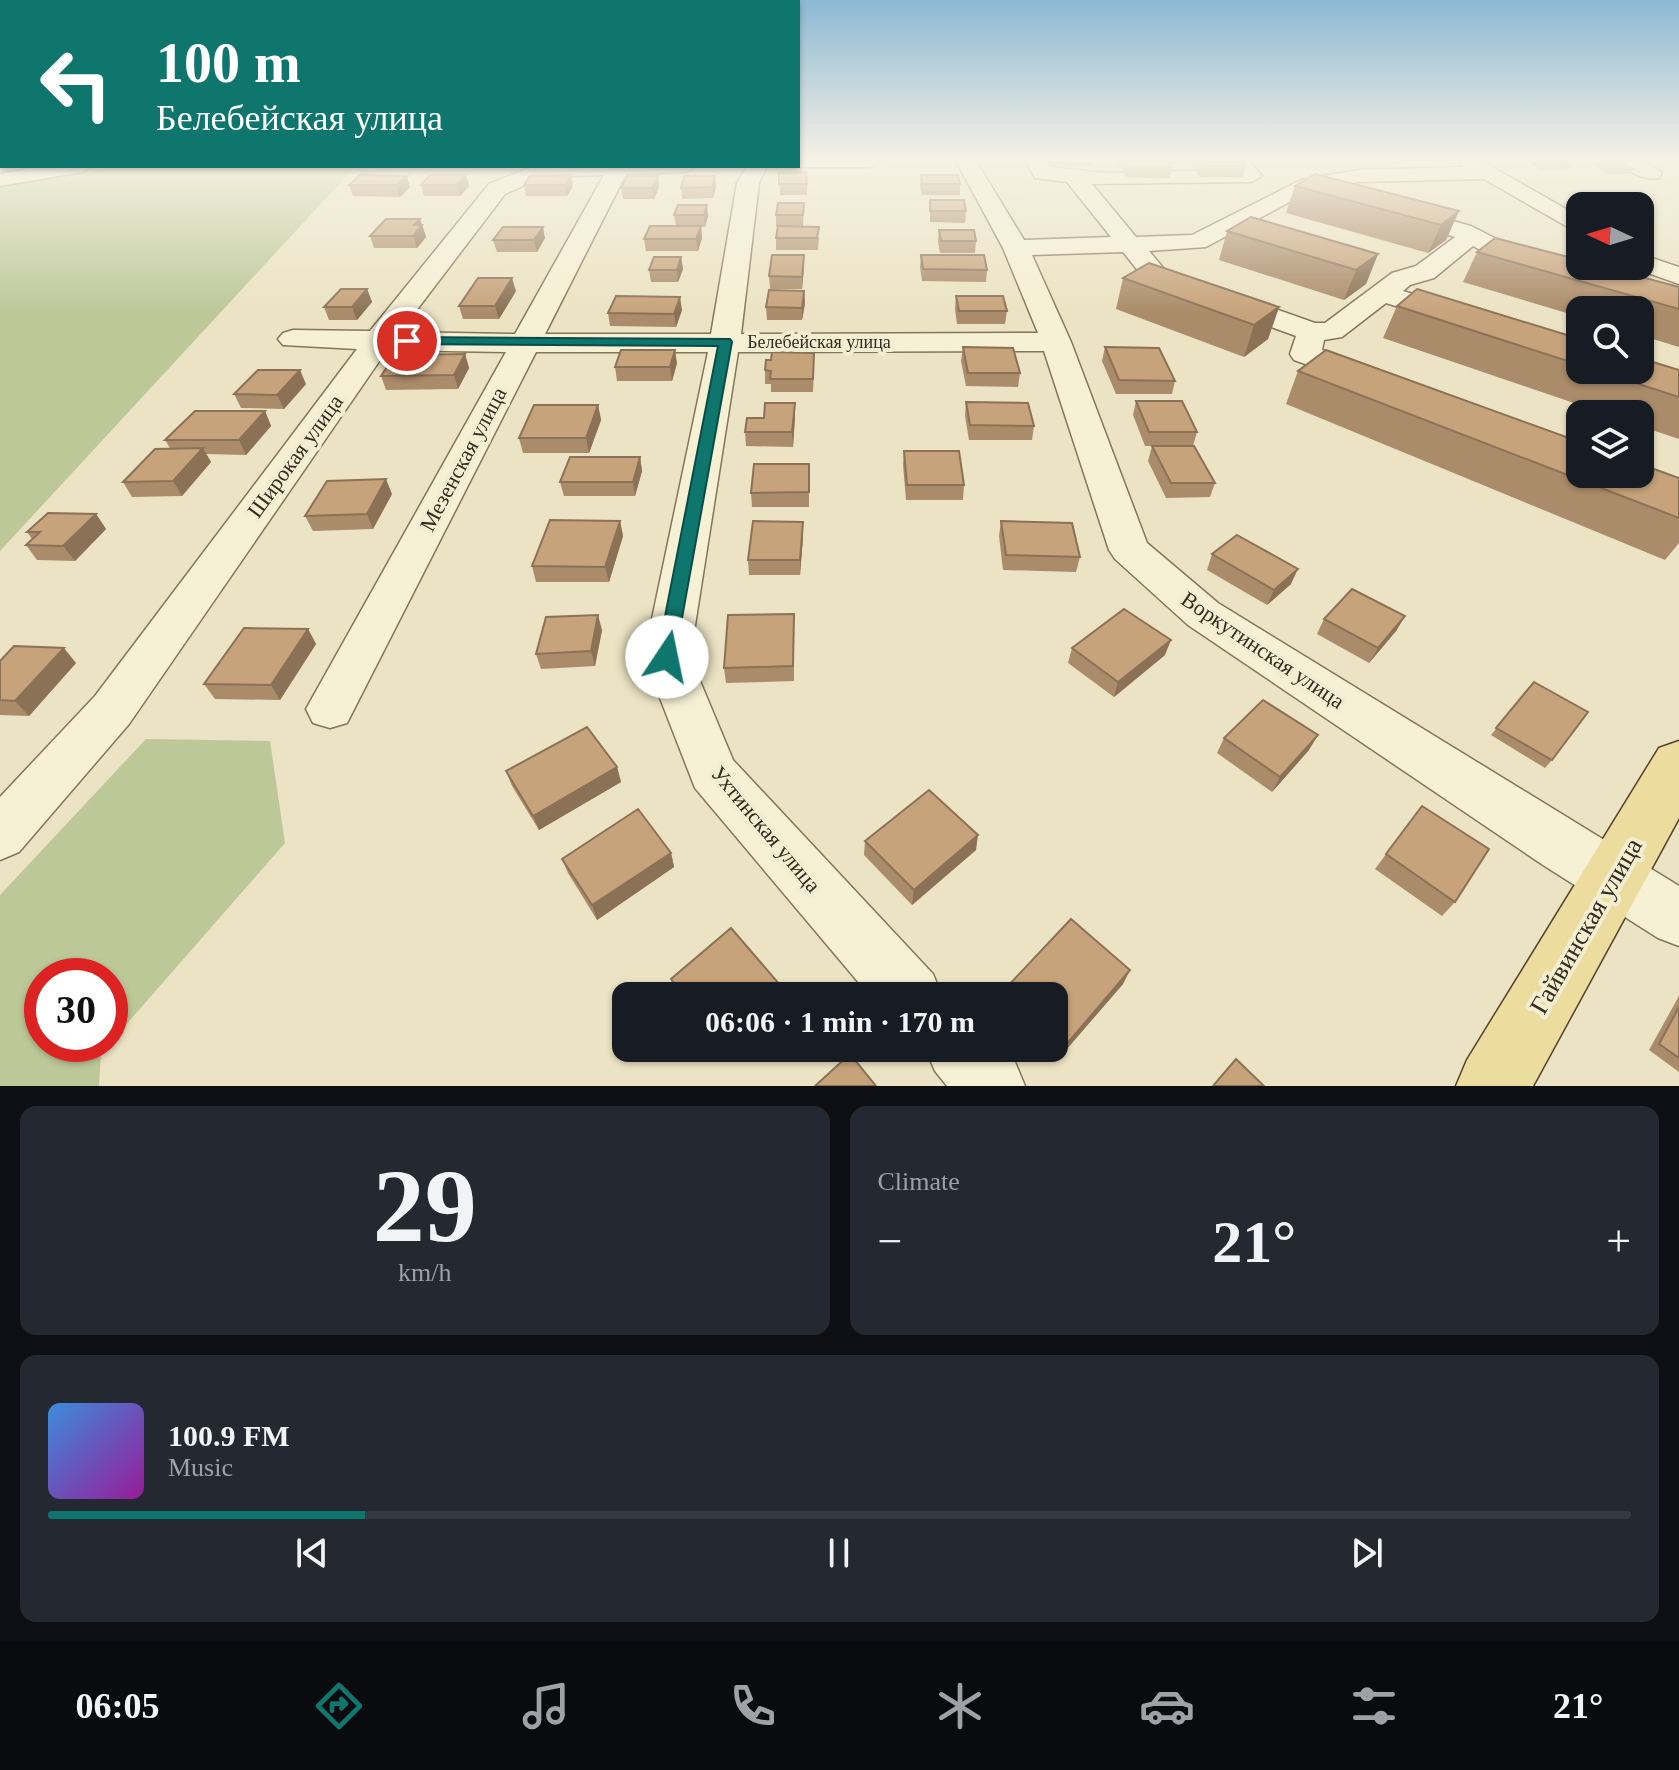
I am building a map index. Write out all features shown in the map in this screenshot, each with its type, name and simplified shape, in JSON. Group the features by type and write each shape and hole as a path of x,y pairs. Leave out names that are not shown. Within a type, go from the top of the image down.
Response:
{"main road":[{"name":"Гайвинская улица","path":"1493,1086 1679,765"}],"street":[{"name":"Широкая улица","path":"0,835 112,710 378,341 479,212"},
{"name":"Мезенская улица","path":"330,709 596,212"},
{"name":"Ухтинская улица","path":"744,212 725,342 667,657 713,773 899,982"},
{"name":"Воркутинская улица","path":"995,212 1016,248 1056,342 1129,550 1203,614 1679,918"},
{"path":"1103,212 1156,276 1299,353 1392,387"},
{"path":"1016,248 1140,256 1197,242 1254,212"},
{"path":"1389,212 1471,236 1513,257 1558,270"},
{"path":"1229,225 1258,234"},
{"path":"1299,353 1332,331 1385,280 1425,272 1471,236"},
{"path":"1654,267 1679,276"},
{"path":"1385,280 1474,322"},
{"name":"Белебейская улица","path":"293,339 525,343 1056,342"},
{"path":"970,1062 991,1086"}],"green space":[{"path":"0,212 314,212 0,551"},
{"path":"146,739 270,741 285,843 128,1022 128,958 24,958 24,1062 100,1062 99,1086 0,1086 0,895"}],"building":[{"path":"675,212 705,212 704,215 674,215"},
{"path":"777,212 803,212 803,215 776,215"},
{"path":"1391,212 1458,212 1441,225"},
{"path":"1251,217 1378,254 1356,270 1227,231"},
{"path":"386,219 420,219 414,225 422,225 413,236 370,236"},
{"path":"650,226 701,226 696,239 644,239"},
{"path":"778,226 819,227 817,238 776,238"},
{"path":"503,227 543,227 534,240 493,240"},
{"path":"939,230 974,230 976,241 941,241"},
{"path":"1495,238 1566,256 1566,277 1477,252"},
{"path":"772,255 804,255 802,277 769,276"},
{"path":"921,255 984,255 987,270 923,269"},
{"path":"654,257 681,257 677,270 649,270"},
{"path":"1149,263 1279,307 1254,325 1123,278"},
{"path":"478,278 512,278 495,306 459,306"},
{"path":"1576,280 1653,280 1679,287 1679,309 1654,302 1654,296 1633,296"},
{"path":"341,289 367,289 352,307 324,307"},
{"path":"1417,289 1566,335 1566,360 1397,306"},
{"path":"769,290 804,291 802,308 766,307"},
{"path":"616,296 680,297 674,314 608,313"},
{"path":"956,296 1003,296 1007,311 959,311"},
{"path":"963,347 1013,348 1020,373 968,373"},
{"path":"1105,347 1159,348 1175,381 1119,380"},
{"path":"621,350 675,350 670,367 615,367"},
{"path":"1326,350 1566,437 1566,474 1298,371"},
{"path":"772,352 814,353 813,379 770,379 771,371 765,370 766,360 771,360"},
{"path":"465,354 454,375 381,376 395,355"},
{"path":"1654,362 1679,370 1679,397 1639,384 1654,384"},
{"path":"258,370 300,370 277,395 234,394"},
{"path":"1136,401 1182,401 1197,432 1149,432"},
{"path":"966,402 1028,403 1034,426 970,425"},
{"path":"765,403 795,403 792,432 745,432 747,418 764,418"},
{"path":"534,405 598,405 586,438 519,438"},
{"path":"195,411 265,411 239,440 165,440"},
{"path":"1152,446 1194,446 1215,483 1171,483"},
{"path":"203,448 173,481 123,482 155,449"},
{"path":"904,451 959,451 964,485 907,485"},
{"path":"570,457 640,457 633,482 560,482"},
{"path":"754,464 809,464 809,492 751,493"},
{"path":"1654,469 1679,478 1679,518 1601,488 1654,488"},
{"path":"386,479 367,514 305,516 327,481"},
{"path":"48,513 96,514 63,546 26,545 40,532 27,532"},
{"path":"550,520 620,521 605,567 532,566"},
{"path":"753,521 803,522 800,560 748,560"},
{"path":"1001,521 1072,523 1080,557 1006,555"},
{"path":"1237,535 1298,569 1274,590 1212,554"},
{"path":"1352,589 1405,616 1378,648 1324,619"},
{"path":"1124,609 1171,640 1118,682 1072,648"},
{"path":"794,614 793,666 724,668 728,615"},
{"path":"598,615 591,651 536,654 546,617"},
{"path":"244,628 308,629 271,685 204,684"},
{"path":"14,646 64,648 15,701 0,700 0,661"},
{"path":"1534,682 1588,712 1552,760 1496,728"},
{"path":"1263,700 1318,735 1280,777 1224,738"},
{"path":"587,727 617,767 533,816 506,771"},
{"path":"929,790 978,835 914,890 865,841"},
{"path":"1422,806 1489,849 1455,902 1386,854"},
{"path":"638,809 671,853 592,905 562,859"},
{"path":"1071,919 1130,970 1068,1042 1068,982 1012,982"},
{"path":"731,928 777,982 673,982 671,979"},
{"path":"1679,1007 1679,1058 1659,1044"},
{"path":"1236,1059 1264,1086 1213,1086"},
{"path":"841,1062 856,1062 876,1086 815,1086"}],"route":[{"path":"407,341 725,342 667,657"}]}
